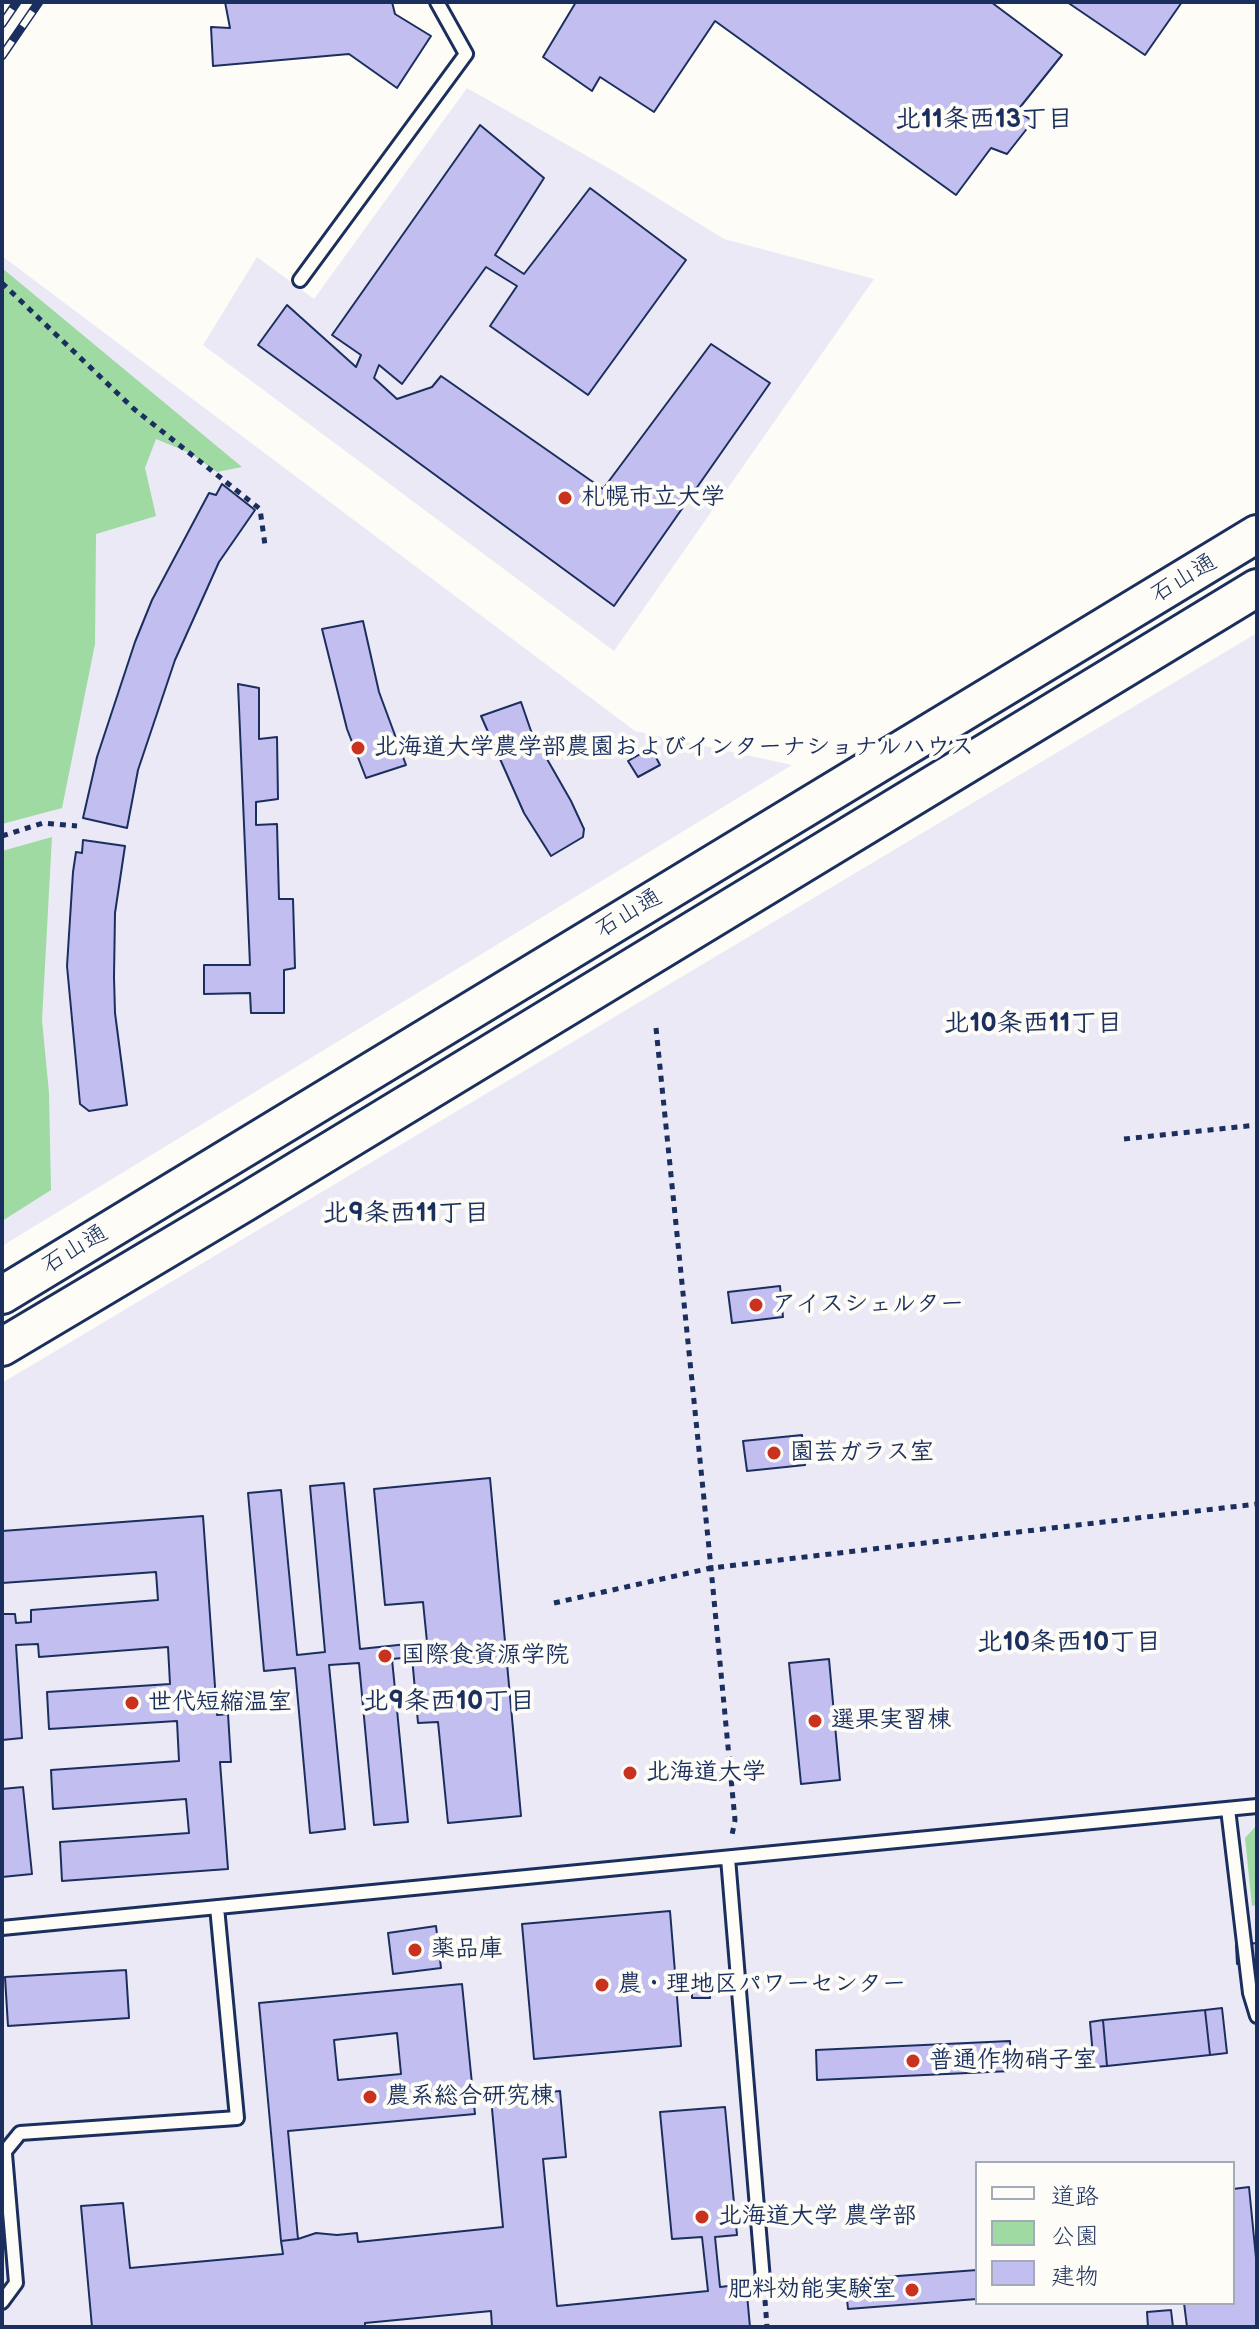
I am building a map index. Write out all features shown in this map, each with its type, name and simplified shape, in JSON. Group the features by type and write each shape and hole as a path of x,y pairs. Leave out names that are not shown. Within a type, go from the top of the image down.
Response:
{"main road":[{"name":"石山通","path":"2,1295 1257,534"},
{"name":"石山通","path":"2,1347 1257,588"}],"lane":[{"path":"300,280 466,54 437,2"},
{"path":"2,1928 1257,1806"},
{"path":"1228,1809 1250,1993 1257,2016"},
{"path":"728,1858 763,2280"},
{"path":"2,2302 16,2283 3,2155 20,2133 237,2118 217,1907"}],"path":[{"path":"2,283 134,409 260,509 265,545"},
{"path":"2,836 43,823 77,826"},
{"path":"656,1028 735,1820 728,1858"},
{"path":"1124,1139 1257,1125"},
{"path":"554,1603 711,1568 1257,1504"}],"shaded area":[{"name":"札幌市立大学","path":"467,88 617,173 724,239 874,279 614,651 203,345 257,257 314,299"},
{"name":"北海道大学農学部農園およびインターナショナルハウス","path":"2,256 635,731 792,765 2,1246"},
{"name":"北海道大学","path":"1257,633 1257,2327 2,2327 2,1383"}],"green space":[{"path":"2,268 242,467 217,472 190,453 156,439 145,468 156,516 96,534 95,644 62,808 2,824"},
{"path":"52,837 42,1020 49,1093 51,1190 2,1221 2,851"},
{"path":"1257,1825 1257,1905 1252,1906 1245,1838"}],"building":[{"path":"225,2 392,2 395,14 431,36 397,88 349,54 213,66 211,27 230,28"},
{"path":"576,2 991,2 1062,55 1017,111 1033,121 1007,154 991,148 956,195 715,21 654,112 600,77 592,91 543,57"},
{"path":"1067,2 1182,2 1145,55"},
{"path":"480,125 544,178 495,255 524,274 590,188 686,260 588,395 490,326 517,286 486,267 402,384 379,365 374,378 397,399 432,387 441,376 603,489 711,344 770,383 614,606 258,345 287,305 356,367 361,355 332,335"},
{"path":"222,484 255,510 219,562 175,660 138,770 127,828 83,818 97,757 152,600 209,493 216,495"},
{"path":"363,621 379,692 406,765 366,778 347,729 322,629"},
{"path":"238,684 259,688 259,739 277,737 278,799 256,802 256,825 277,824 279,899 293,899 295,968 284,970 284,1013 251,1013 250,993 204,994 204,965 250,965"},
{"path":"521,702 531,731 584,829 583,837 551,856 524,813 481,716"},
{"path":"651,748 660,765 638,777 628,761"},
{"path":"83,840 125,846 115,913 114,977 115,1013 127,1105 89,1111 80,1104 67,966 73,872 76,852 82,853"},
{"name":"アイスシェルター","path":"780,1286 783,1317 732,1323 728,1292"},
{"name":"園芸ガラス室","path":"802,1435 805,1465 747,1471 743,1441"},
{"name":"国際食資源学院","path":"490,1478 521,1816 448,1823 438,1722 418,1723 412,1657 392,1659 408,1822 374,1825 359,1663 329,1665 345,1829 310,1833 295,1668 264,1671 248,1493 281,1490 297,1655 325,1652 310,1486 344,1483 360,1649 427,1642 423,1602 385,1605 374,1489"},
{"name":"世代短縮温室","path":"203,1516 217,1715 228,1714 231,1762 220,1762 228,1869 62,1881 60,1842 189,1833 186,1799 53,1809 51,1770 179,1761 177,1721 49,1729 47,1692 170,1684 168,1647 39,1657 38,1644 16,1645 22,1738 2,1740 2,1614 15,1614 16,1623 31,1622 31,1610 158,1600 156,1572 2,1583 2,1531"},
{"name":"選果実習棟","path":"829,1659 840,1780 801,1784 789,1663"},
{"path":"23,1787 32,1874 2,1877 2,1789"},
{"name":"農・理地区パワーセンター","path":"670,1911 681,2046 534,2059 522,1924"},
{"name":"薬品庫","path":"436,1926 441,1968 393,1974 388,1933"},
{"path":"1257,1943 1257,1962 1237,1964 1236,1945"},
{"path":"126,1970 129,2018 8,2026 5,1977"},
{"path":"692,1973 709,1973 710,1998 692,1998"},
{"name":"農系総合研究棟","path":"462,1984 475,2114 288,2131 298,2239 281,2241 259,2003","holes":["397,2033 401,2074 338,2080 334,2040"]},
{"path":"1222,2008 1227,2053 1210,2055 1205,2010"},
{"path":"1205,2010 1210,2055 1107,2066 1103,2020"},
{"path":"1103,2020 1107,2066 1094,2067 1090,2022"},
{"name":"普通作物硝子室","path":"1010,2041 1011,2071 817,2080 816,2050"},
{"name":"北海道大学 農学部","path":"560,2091 566,2157 543,2159 557,2306 708,2291 702,2237 672,2239 660,2112 725,2107 737,2235 715,2237 720,2287 746,2284 750,2327 492,2327 491,2311 365,2323 365,2327 92,2327 81,2206 123,2203 130,2268 283,2254 281,2241 316,2233 357,2233 358,2242 503,2227 491,2098"},
{"path":"1249,2187 1257,2268 1257,2327 1187,2327 1184,2305 1235,2305 1235,2189"},
{"name":"肥料効能実験室","path":"975,2270 975,2299 848,2309 845,2280"},
{"path":"1171,2310 1173,2327 1148,2327 1147,2312"}],"railway":[{"path":"2,24 17,2"},
{"path":"2,56 39,2"}],"place":[{"name":"札幌市立大学","path":"565,498"},
{"name":"北海道大学農学部農園およびインターナショナルハウス","path":"358,748"},
{"name":"アイスシェルター","path":"756,1305"},
{"name":"園芸ガラス室","path":"774,1453"},
{"name":"国際食資源学院","path":"385,1656"},
{"name":"世代短縮温室","path":"132,1703"},
{"name":"選果実習棟","path":"815,1721"},
{"name":"北海道大学","path":"630,1773"},
{"name":"薬品庫","path":"415,1950"},
{"name":"農・理地区パワーセンター","path":"602,1985"},
{"name":"普通作物硝子室","path":"913,2061"},
{"name":"農系総合研究棟","path":"370,2097"},
{"name":"北海道大学 農学部","path":"702,2217"},
{"name":"肥料効能実験室","path":"912,2290"}],"district":[{"name":"北11条西13丁目","path":"984,120"},
{"name":"北10条西11丁目","path":"1033,1024"},
{"name":"北9条西11丁目","path":"406,1214"},
{"name":"北10条西10丁目","path":"1069,1643"},
{"name":"北9条西10丁目","path":"449,1702"}]}
